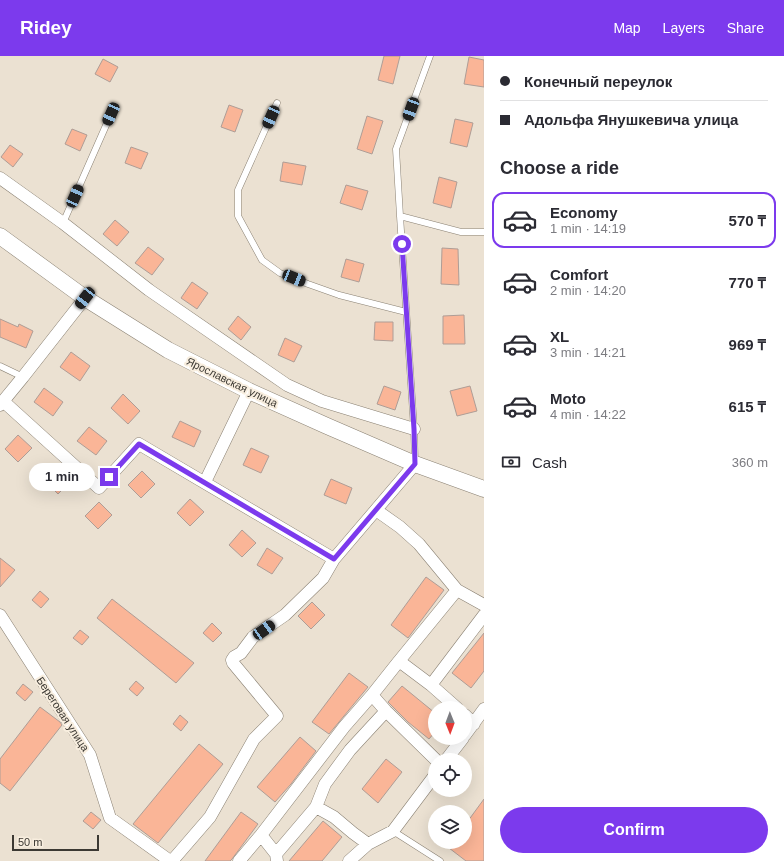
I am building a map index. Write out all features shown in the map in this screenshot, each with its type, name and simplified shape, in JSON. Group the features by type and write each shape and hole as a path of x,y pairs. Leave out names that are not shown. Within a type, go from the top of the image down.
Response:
{"main road":[{"name":"Ярославская улица","path":"0,236 85,298 168,350 249,391 415,464 484,489"}],"street":[{"path":"0,178 63,223 149,290 288,385 322,401 414,429"},
{"path":"85,298 2,403 99,488 139,444 334,559"},
{"path":"205,482 249,391"},
{"path":"171,861 210,817 254,739 277,716 232,660 241,653 253,637 285,615 323,578 334,559 415,464"},
{"path":"376,510 400,527 419,544 457,590 484,605"},
{"path":"239,861 261,836 344,727 372,695 457,590"},
{"name":"Береговая улица","path":"0,615 90,755 110,818 171,861"},
{"path":"431,685 484,615"},
{"path":"399,661 431,685 449,701"},
{"path":"372,695 386,711 429,753"},
{"path":"472,718 484,710"},
{"path":"261,836 277,857 316,807 325,784 350,750 386,711"},
{"path":"451,753 458,745"},
{"path":"349,861 368,844 392,831 428,784"},
{"path":"316,807 334,817 368,844"}],"lane":[{"path":"415,464 396,149 430,56"},
{"path":"278,103 238,190 238,216 262,260 280,272 308,284 339,295 406,312"},
{"path":"63,223 111,114"},
{"path":"400,216 461,232 484,232"},
{"path":"0,366 23,377"},
{"path":"392,831 440,861"}],"building":[{"path":"384,56 400,56 393,84 378,80"},
{"path":"469,57 484,60 484,87 464,84"},
{"path":"103,59 118,67 110,82 95,74"},
{"path":"229,105 243,110 235,132 221,127"},
{"path":"367,116 383,121 372,154 357,149"},
{"path":"455,119 473,123 467,147 450,143"},
{"path":"72,129 87,135 80,151 65,144"},
{"path":"10,145 23,154 13,167 1,157"},
{"path":"131,147 148,153 141,169 125,163"},
{"path":"283,162 306,166 302,185 280,181"},
{"path":"439,177 457,182 451,208 433,203"},
{"path":"346,185 368,191 362,210 340,203"},
{"path":"115,220 129,232 117,246 103,234"},
{"path":"148,247 164,259 152,275 135,263"},
{"path":"442,248 458,249 459,285 441,284"},
{"path":"346,259 364,264 359,282 341,277"},
{"path":"192,282 208,293 197,309 181,298"},
{"path":"464,315 465,344 443,344 443,316"},
{"path":"238,316 251,327 241,340 228,329"},
{"path":"0,319 18,327 19,324 33,331 26,348 0,337"},
{"path":"375,322 393,322 393,341 374,340"},
{"path":"285,338 302,346 294,362 278,355"},
{"path":"71,352 90,366 80,381 60,367"},
{"path":"384,386 401,392 395,410 377,404"},
{"path":"470,386 477,411 457,416 450,391"},
{"path":"44,388 63,402 53,416 34,402"},
{"path":"123,394 140,411 128,424 111,408"},
{"path":"180,421 201,431 194,447 172,437"},
{"path":"89,427 107,441 96,455 77,441"},
{"path":"18,435 32,448 18,462 5,449"},
{"path":"251,448 269,456 261,473 243,465"},
{"path":"58,467 72,480 58,494 45,481"},
{"path":"142,471 155,484 141,498 128,485"},
{"path":"331,479 352,488 346,504 324,495"},
{"path":"190,499 204,512 190,526 177,513"},
{"path":"99,502 112,515 98,529 85,516"},
{"path":"242,530 256,543 242,557 229,545"},
{"path":"267,548 283,558 272,574 257,565"},
{"path":"0,558 15,570 0,587"},
{"path":"426,577 444,590 408,638 391,625"},
{"path":"40,591 49,599 41,608 32,600"},
{"path":"112,599 194,663 176,683 97,618"},
{"path":"312,602 325,615 311,629 298,616"},
{"path":"212,623 222,633 213,642 203,633"},
{"path":"80,630 89,637 82,645 73,638"},
{"path":"484,633 484,671 471,688 452,673"},
{"path":"349,673 368,687 329,734 312,722"},
{"path":"136,681 144,688 137,696 129,689"},
{"path":"23,684 33,692 25,701 16,693"},
{"path":"402,686 428,707 428,738 408,722 388,702"},
{"path":"40,707 62,725 10,791 0,783 0,759"},
{"path":"180,715 188,722 181,731 173,724"},
{"path":"300,737 316,751 275,802 257,787"},
{"path":"199,744 223,764 158,843 133,824"},
{"path":"386,759 402,772 378,803 362,789"},
{"path":"484,799 484,861 466,861 450,849 472,849 472,815"},
{"path":"91,812 101,820 93,829 83,821"},
{"path":"241,812 258,824 230,861 205,861"},
{"path":"323,821 342,837 322,861 289,861"}],"route":[{"path":"109,477 139,444 334,559 415,464 402,244"}]}
